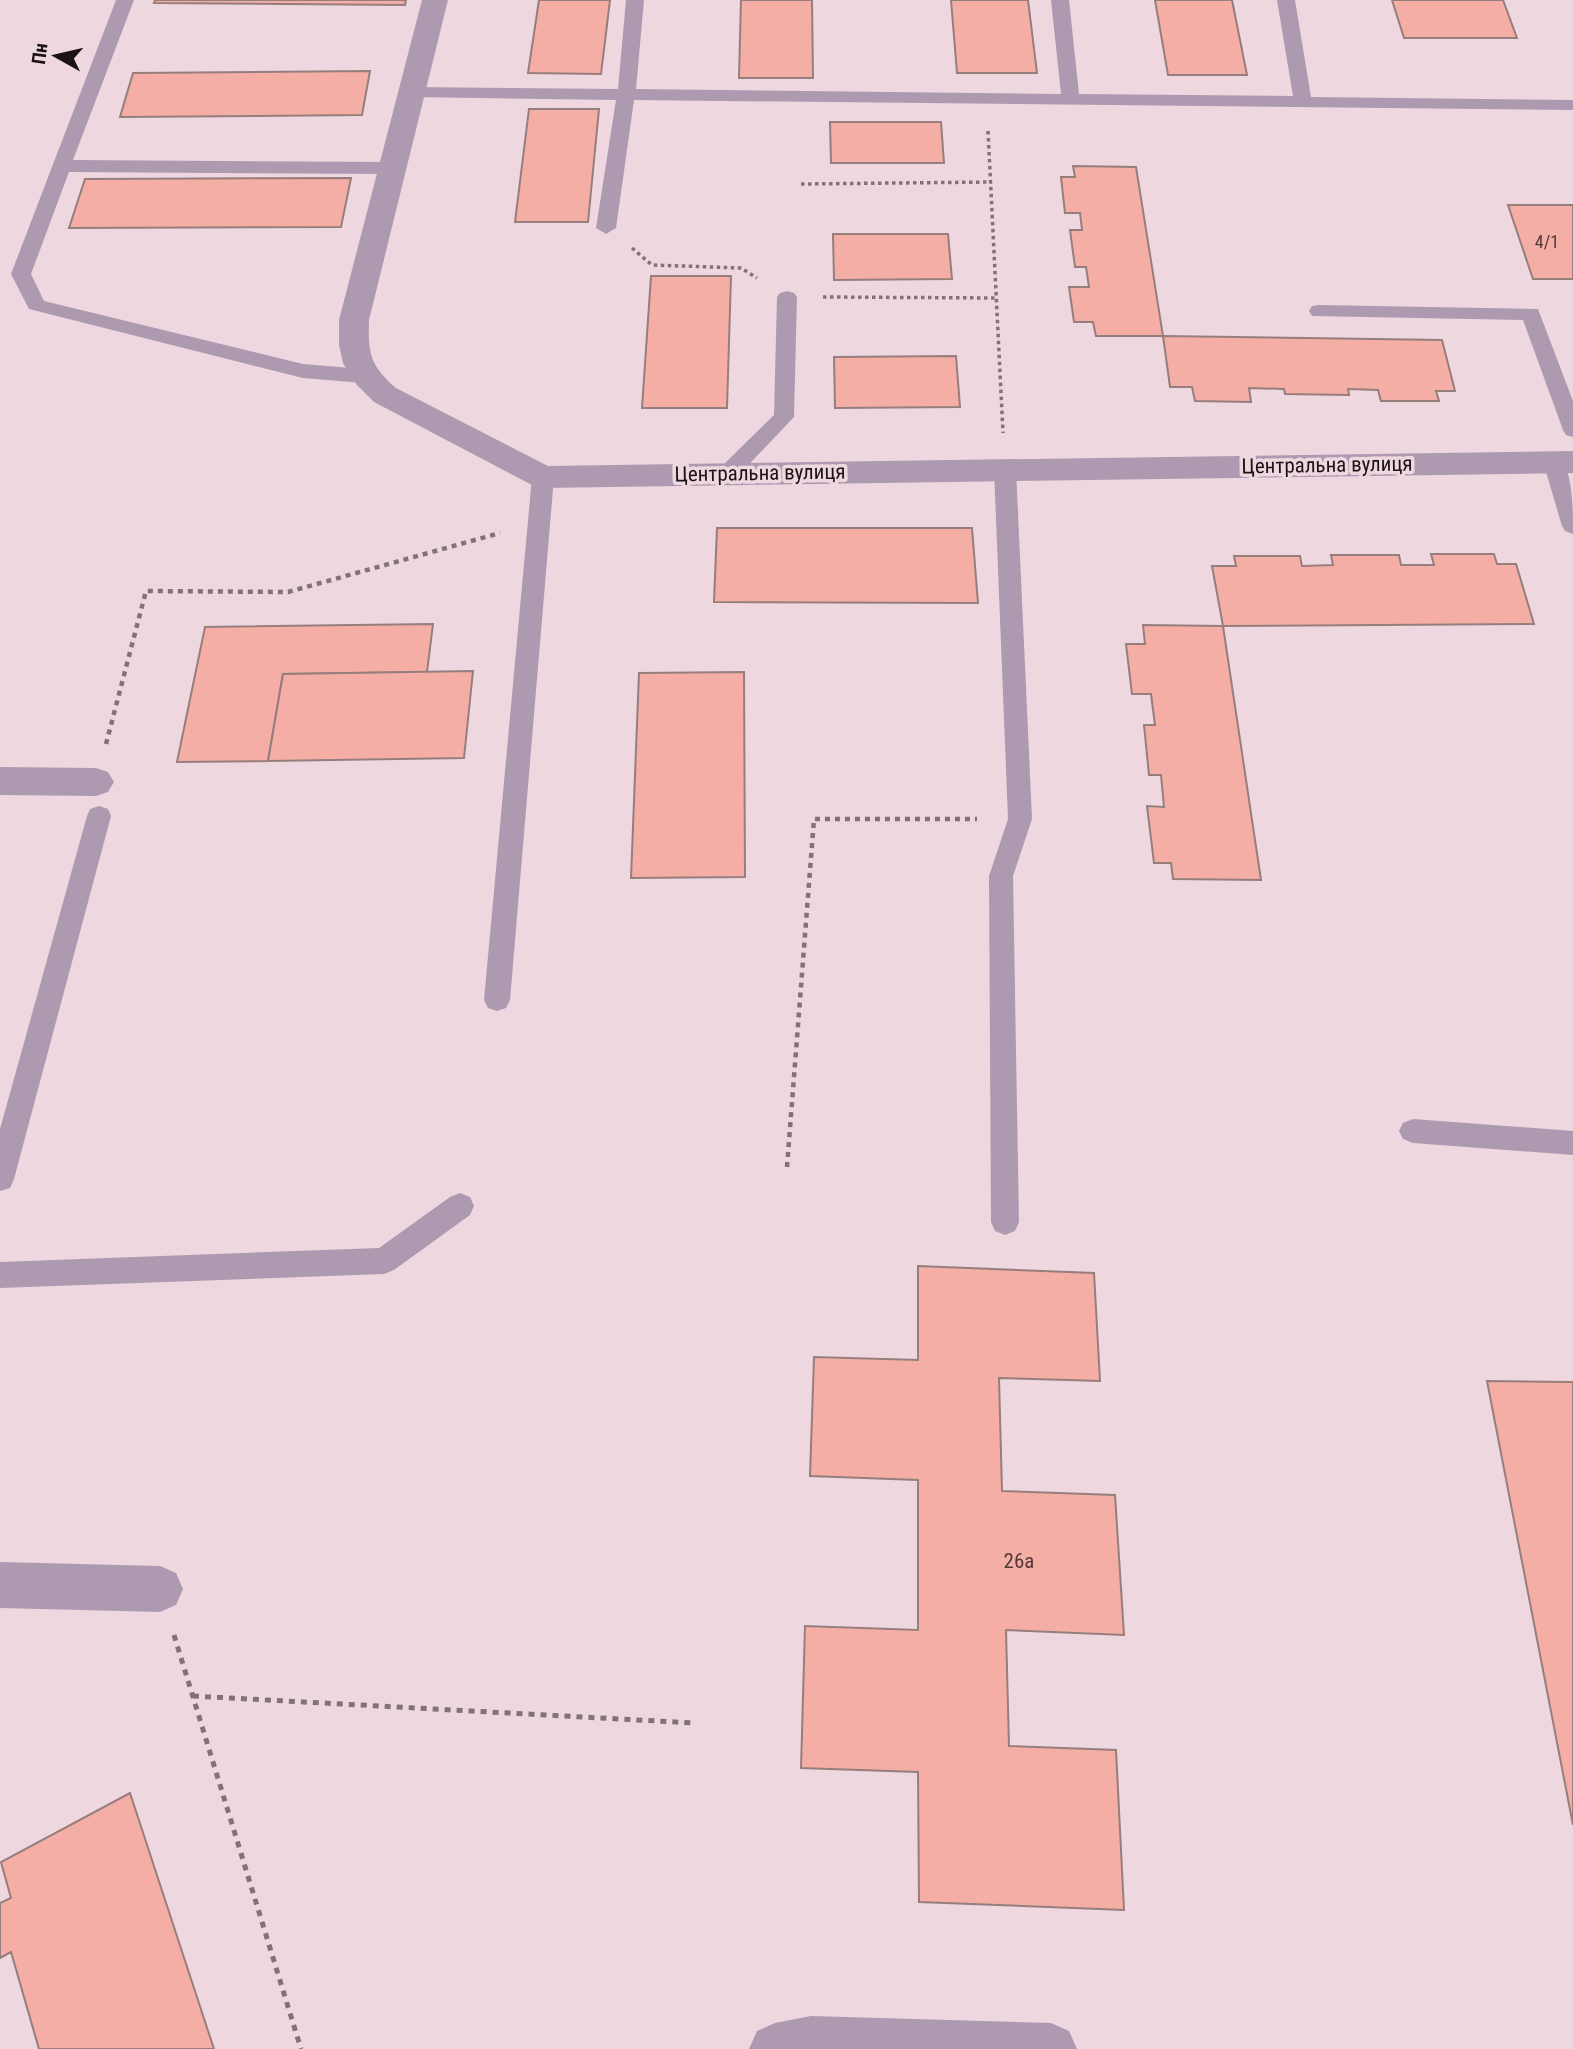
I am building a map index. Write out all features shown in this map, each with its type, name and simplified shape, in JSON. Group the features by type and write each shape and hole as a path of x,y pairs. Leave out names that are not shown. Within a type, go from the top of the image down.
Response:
{"street":[{"path":"363,376 353,350 354,320 435,0"},
{"name":"Центральна вулиця","path":"363,376 385,395 543,478 1564,462"},
{"path":"0,781 96,782"},
{"path":"0,1585 160,1589"},
{"path":"775,2049 811,2042 1051,2049"}],"lane":[{"path":"125,0 21,274 36,305 303,371 363,376"},
{"path":"606,228 626,95 635,0"},
{"path":"1060,0 1070,98"},
{"path":"1286,0 1303,101"},
{"path":"412,92 1573,105"},
{"path":"61,166 392,168"},
{"path":"727,474 784,417 787,297"},
{"path":"1319,311 1531,314 1573,430"},
{"path":"1564,462 1573,526"},
{"path":"1005,469 1020,819 1000,876 1005,1222"},
{"path":"497,1000 543,478"},
{"path":"0,1179 99,816"},
{"path":"1413,1131 1573,1143"},
{"path":"0,1275 384,1261 460,1206"}],"path":[{"path":"985,97 992,182 1005,469"},
{"path":"801,184 992,182"},
{"path":"606,228 652,265 741,268 787,297 998,298"},
{"path":"96,782 146,591 288,592 538,522"},
{"path":"787,1167 814,819 1020,819"},
{"path":"160,1589 301,2049"},
{"path":"193,1696 694,1723"}],"building":[{"path":"155,0 406,0 405,5 154,3"},
{"path":"539,0 610,0 601,74 528,73"},
{"path":"741,0 812,0 813,78 739,78"},
{"path":"951,0 1028,0 1037,73 957,73"},
{"path":"1155,0 1232,0 1247,75 1168,75"},
{"path":"1392,0 1503,0 1517,38 1404,38"},
{"path":"370,71 362,115 120,117 133,73"},
{"path":"529,109 599,109 588,222 515,222"},
{"path":"830,122 941,122 944,163 831,163"},
{"path":"1073,166 1136,167 1163,336 1096,336 1093,322 1074,322 1069,287 1089,287 1086,267 1075,267 1070,230 1082,230 1080,213 1065,213 1061,177 1075,177"},
{"path":"351,178 341,227 69,228 85,179"},
{"path":"1508,205 1573,205 1573,279 1533,279"},
{"path":"833,234 948,234 952,279 834,280"},
{"path":"651,276 731,276 727,408 642,408"},
{"path":"1163,336 1442,340 1455,391 1436,391 1439,401 1381,401 1378,390 1348,389 1349,395 1285,394 1284,389 1249,388 1251,402 1195,401 1192,387 1170,387"},
{"path":"956,356 960,407 835,408 834,357"},
{"path":"717,528 972,528 978,603 714,602"},
{"path":"1431,554 1494,554 1497,564 1516,564 1534,624 1223,626 1212,566 1236,566 1234,556 1300,556 1302,566 1333,565 1331,555 1399,555 1401,565 1434,565"},
{"path":"433,624 427,672 283,674 268,761 177,762 205,627"},
{"path":"1143,625 1223,626 1261,880 1173,879 1171,863 1154,863 1147,806 1164,807 1161,775 1149,775 1144,725 1155,725 1151,694 1132,694 1126,644 1145,644"},
{"path":"473,671 464,758 268,761 283,674"},
{"path":"744,672 745,877 631,878 639,673"},
{"path":"918,1266 1094,1273 1100,1381 999,1378 1002,1491 1115,1495 1124,1635 1006,1630 1009,1746 1116,1750 1124,1910 919,1902 918,1772 801,1768 805,1626 918,1630 918,1480 810,1476 814,1357 918,1360"},
{"path":"1487,1381 1573,1382 1573,1825"},
{"path":"130,1793 214,2049 39,2049 11,1952 0,1958 0,1903 11,1898 1,1862"}]}
